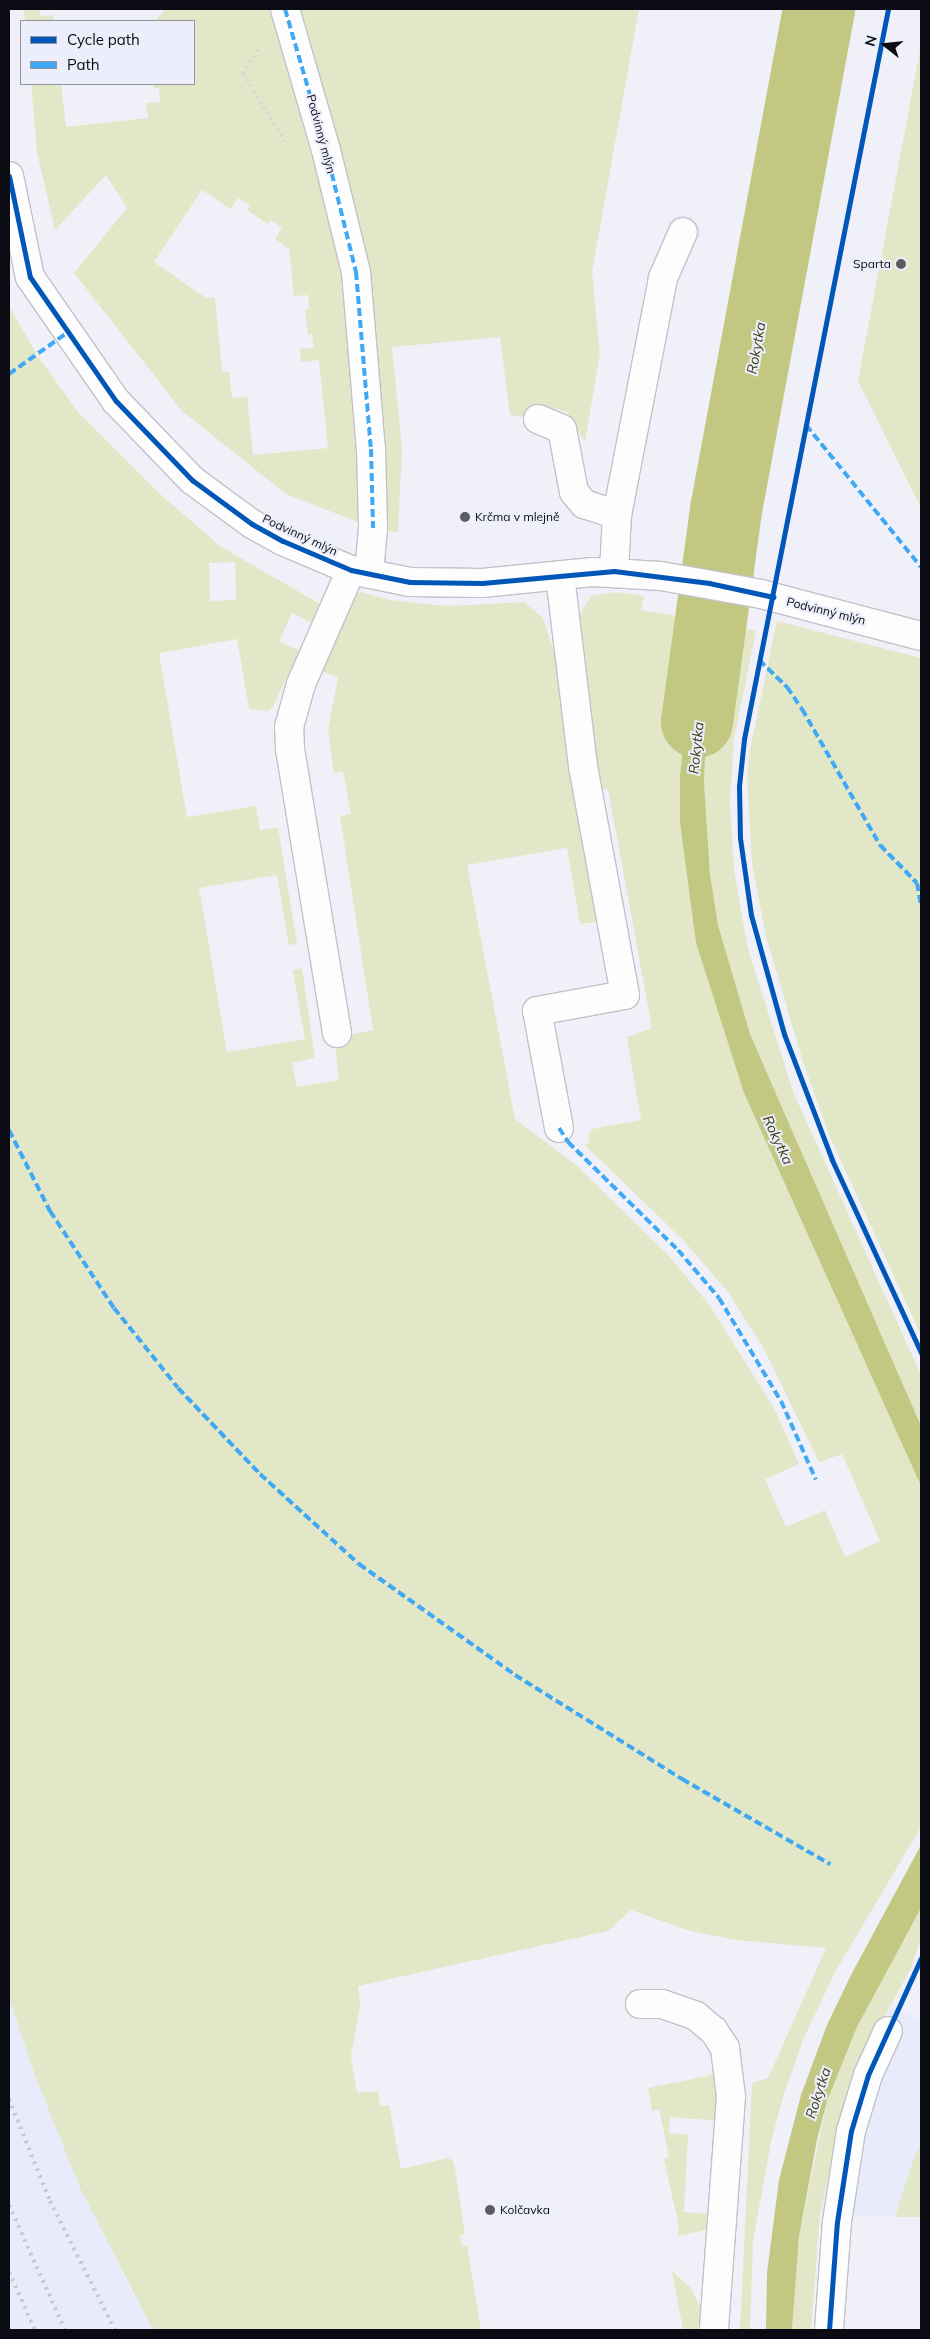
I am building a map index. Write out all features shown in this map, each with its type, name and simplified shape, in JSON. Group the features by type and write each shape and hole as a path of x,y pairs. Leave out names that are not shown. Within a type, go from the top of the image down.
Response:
{"street":[{"name":"Podvinný mlýn","path":"285,9 326,150 356,272 371,449 373,528 360,572 301,684 289,726 290,750 337,1033"},
{"name":"Podvinný mlýn","path":"9,176 30,278 116,401 192,480 223,504 283,541 360,572 443,584 614,572 661,576 761,594 921,636"},
{"path":"614,572 617,515 663,278 683,232"},
{"path":"538,419 562,429 574,492 584,504 617,515"},
{"path":"558,1128 537,1011 625,994 583,766 566,645 560,575"},
{"path":"640,2004 678,2008 696,2016 714,2031 725,2048 731,2089 724,2229 714,2330"},
{"path":"829,2330 837,2222 851,2131 868,2075 888,2031"}],"shaded area":[{"path":"24,9 39,9 40,16 53,15 54,20 25,20"},
{"path":"166,9 639,9 592,272 600,354 585,442 567,412 555,409 546,420 510,415 500,337 392,347 402,448 398,532 373,528 286,494 182,411 74,273 127,208 106,175 55,230 37,152 31,85 61,85 66,127 148,118 146,103 160,102 159,88 154,88 153,85 195,85 195,20 156,20","holes":["202,190 231,209 238,198 250,205 247,210 268,224 271,220 282,228 275,239 289,249 294,296 308,295 309,309 305,309 308,335 312,334 314,348 300,349 301,362 319,360 328,448 253,455 247,397 232,398 229,372 222,372 215,297 206,298 154,262"]},
{"name":"Sparta","path":"921,45 921,508 858,381"},
{"path":"9,306 39,358 78,412 160,494 220,546 320,604 312,623 292,613 279,641 299,651 273,707 268,711 249,709 237,639 159,653 187,817 256,806 260,830 278,827 297,944 289,945 277,875 199,888 227,1052 305,1039 293,970 302,968 315,1058 292,1063 297,1087 339,1080 334,1038 373,1030 340,816 351,814 343,771 334,773 328,730 338,678 320,670 354,596 360,592 390,600 446,606 524,602 543,618 553,648 597,922 580,924 567,848 467,865 515,1119 575,1164 670,1257 710,1306 774,1408 799,1464 765,1479 786,1527 825,1510 845,1557 880,1541 842,1454 819,1462 763,1347 727,1291 685,1242 585,1145 590,1142 588,1134 592,1129 641,1120 627,1037 652,1028 608,789 595,790 578,625 581,612 591,596 616,592 644,596 641,610 696,619 680,775 680,823 696,943 744,1093 921,1486 921,1827 835,1972 803,2040 783,2097 771,2142 753,2241 750,2330 740,2330 752,2083 768,2078 826,1948 736,1940 690,1931 631,1910 608,1931 358,1986 360,2006 351,2056 357,2093 378,2091 380,2106 389,2105 401,2169 448,2158 454,2162 465,2235 460,2235 462,2246 467,2245 481,2330 153,2330 80,2188 34,2073 9,1997","holes":["235,562 236,600 210,601 209,563"]},
{"path":"777,621 921,658 921,1335 830,1137 804,1065 766,937 752,864 747,778 750,750"},
{"path":"722,624 756,631 734,739 730,801 734,870 748,949 794,1094 921,1375 921,1426 750,1034 718,925 710,874 704,782 706,735"},
{"path":"921,1908 921,1939 910,1970 869,2044 842,2117 820,2213 811,2330 792,2330 799,2236 827,2101 857,2027"},
{"path":"9,1997 34,2073 126,2282 153,2330 9,2330"},
{"path":"891,2006 921,2020 921,2142 895,2217 820,2213 842,2117 869,2044"},
{"path":"720,2070 720,2121 670,2117 669,2133 688,2135 684,2212 708,2214 707,2230 677,2236 679,2227 664,2159 669,2157 659,2109 652,2111 648,2088 707,2076"},
{"path":"921,2142 921,2217 895,2217 912,2164"},
{"path":"672,2271 690,2287 701,2308 704,2330 683,2330"}],"water":[{"path":"696,619 722,624 706,735 704,782 710,874 718,925 750,1034 921,1426 921,1486 744,1093 696,943 680,823 680,775"},
{"path":"921,1845 921,1908 857,2027 827,2101 817,2140 799,2236 792,2330 766,2330 767,2273 779,2180 801,2095 827,2025 851,1975"}],"waterway":[{"name":"Rokytka","path":"697,722 726,510 819,9"}],"railway":[{"path":"9,2099 50,2201 115,2330"},
{"path":"9,2205 65,2330"},
{"path":"9,2272 35,2330"}],"marked path":[{"path":"285,9 326,150 356,272 371,449 373,528"},
{"path":"9,374 67,333"},
{"path":"806,425 921,567"},
{"path":"759,660 787,687 802,709 880,845 917,883 921,906"},
{"path":"559,1128 568,1142 678,1250 719,1298 781,1401 816,1480"},
{"path":"9,1130 50,1211 114,1308 178,1388 260,1474 359,1564 515,1675 682,1779 830,1864"}],"cycle path":[{"path":"888,9 744,739 739,786 740,838 751,915 784,1034 832,1160 921,1353"},
{"path":"9,176 30,277 116,401 192,480 252,524 283,541 351,570 410,582 482,583 614,571 709,583 773,597"},
{"path":"829,2330 837,2222 851,2131 868,2075 921,1958"}],"place":[{"name":"Sparta","path":"901,264"},
{"name":"Krčma v mlejně","path":"465,517"},
{"name":"Kolčavka","path":"490,2210"}]}
